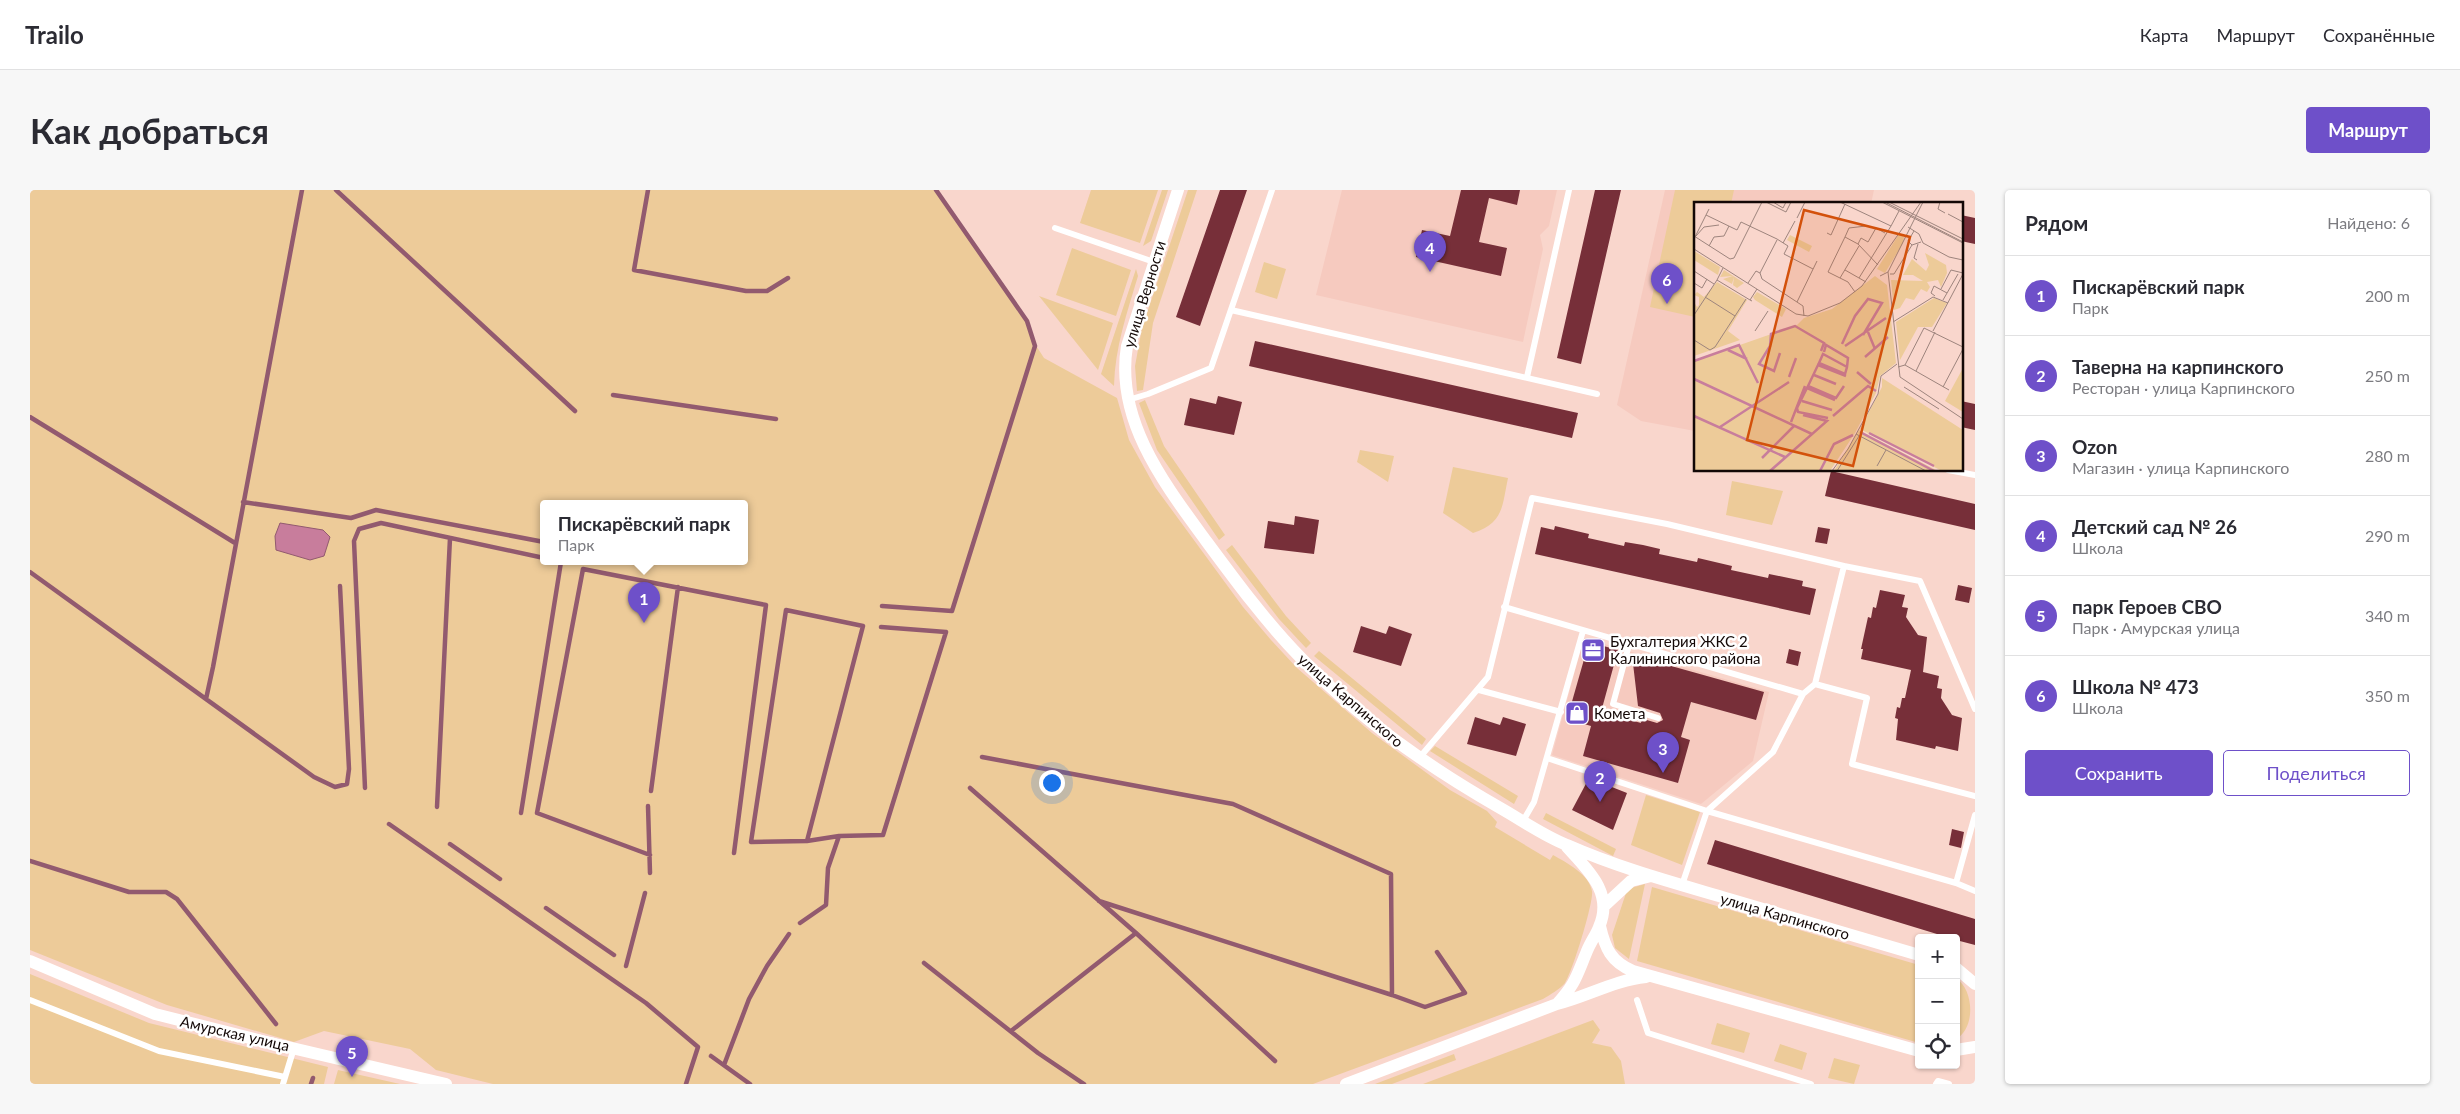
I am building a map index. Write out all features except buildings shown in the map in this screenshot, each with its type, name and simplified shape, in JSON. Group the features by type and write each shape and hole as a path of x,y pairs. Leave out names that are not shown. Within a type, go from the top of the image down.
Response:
{"street":[{"name":"улица Верности","path":"1164,482 1137,431 1128,400 1124,363 1127,346 1178,190"},
{"name":"улица Карпинского","path":"1164,482 1252,602 1297,654 1342,696 1420,757 1456,782 1565,844 1651,876 1915,954"},
{"name":"улица Карпинского","path":"1565,844 1595,878 1601,890 1604,906"},
{"path":"1556,1004 1571,988 1580,974 1587,951 1600,926 1604,906 1632,882 1651,876"},
{"path":"1600,926 1609,954 1617,963 1651,977 1915,1050"},
{"name":"Амурская улица","path":"30,962 155,1014 446,1084"},
{"path":"1960,971 1975,984"},
{"path":"1346,1084 1556,1004 1580,998 1633,979 1651,977"},
{"path":"1960,1049 1974,1046"}],"lane":[{"path":"1128,400 1148,394 1210,368 1272,190"},
{"path":"1527,377 1569,190"},
{"path":"1055,228 1154,262"},
{"path":"1231,310 1597,394"},
{"path":"1953,471 1975,475"},
{"path":"1420,757 1479,690 1488,677 1532,498 1667,524 1920,582 1975,709"},
{"path":"1682,885 1707,811 1773,752 1803,694 1815,684 1844,566"},
{"path":"1504,606 1629,645 1803,694"},
{"path":"1523,821 1534,802 1561,712 1582,631"},
{"path":"1629,645 1613,704 1658,718"},
{"path":"1815,684 1867,698 1852,764 1975,796"},
{"path":"1479,690 1561,712"},
{"path":"1547,758 1707,811 1975,891"},
{"path":"1956,884 1975,815"},
{"path":"30,1000 159,1051 284,1081 294,1047"},
{"path":"1637,1000 1648,1033 1811,1084"},
{"path":"1936,1084 1938,1081 1949,1084"}],"shaded area":[{"path":"30,190 936,190 1027,321 1035,344 1044,358 1117,398 1129,440 1155,487 1243,607 1297,668 1372,733 1450,790 1487,811 1497,822 1495,827 1550,860 1553,855 1577,870 1587,879 1592,891 1582,937 1568,977 1565,983 1555,992 1543,999 1313,1084 493,1084 436,1070 410,1049 324,1031 294,1042 167,1005 30,950"},
{"path":"1091,190 1158,190 1140,243 1080,223"},
{"path":"1162,190 1168,190 1151,241 1143,246"},
{"path":"1188,190 1197,190 1153,323 1143,390 1137,391 1135,366 1142,328"},
{"path":"1342,190 1557,190 1549,226 1540,235 1543,249 1523,342 1316,295"},
{"path":"1665,190 1874,190 1871,202 1694,202 1694,431 1641,421 1617,405"},
{"path":"1675,190 1734,190 1731,202 1694,202 1694,317 1650,307"},
{"path":"1072,248 1131,270 1116,316 1056,295"},
{"path":"1264,262 1286,269 1277,299 1255,292"},
{"path":"1136,269 1138,276 1119,344 1114,386 1101,374"},
{"path":"1039,296 1113,323 1098,370"},
{"path":"1145,400 1164,446 1225,535 1219,540 1157,450 1139,403"},
{"path":"1360,450 1394,456 1388,482 1357,462"},
{"path":"1453,467 1508,478 1500,512 1496,519 1483,529 1473,533 1443,513"},
{"path":"1732,481 1783,491 1772,525 1726,515"},
{"path":"280,523 323,530 330,537 324,556 310,560 276,550 275,536"},
{"path":"1232,545 1286,616 1311,643 1306,648 1279,619 1226,550"},
{"path":"1584,638 1769,692 1753,761 1701,804 1552,755"},
{"path":"1319,651 1426,739 1422,745 1314,656"},
{"path":"1435,746 1518,796 1514,804 1430,751"},
{"path":"1646,795 1700,812 1682,865 1631,845"},
{"path":"1546,813 1616,849 1613,856 1543,819"},
{"path":"1645,884 1629,959 1615,948 1612,935 1626,893 1631,888"},
{"path":"1652,887 1915,964 1915,1042 1637,961"},
{"path":"30,974 149,1023 328,1067 324,1084 30,1084"},
{"path":"1960,982 1967,992 1970,1010 1967,1027 1960,1036"},
{"path":"1593,1020 1600,1030 1592,1043 1611,1047 1621,1061 1625,1084 1423,1084"},
{"path":"1717,1023 1750,1033 1744,1053 1711,1044"},
{"path":"1780,1044 1807,1053 1802,1070 1774,1061"},
{"path":"1454,1054 1456,1060 1392,1084 1375,1084"},
{"path":"1834,1058 1860,1065 1854,1084 1828,1078"},
{"path":"338,1070 400,1084 334,1084"}],"waterway":[{"path":"206,699 302,190"},
{"path":"336,190 575,411"},
{"path":"648,190 634,270 746,291 767,291 788,278"},
{"path":"882,606 952,611 1035,346 1027,321 936,190"},
{"path":"613,395 776,419"},
{"path":"30,417 235,543"},
{"path":"243,502 351,518 376,510 540,541"},
{"path":"365,788 354,541 359,529 381,523 540,557"},
{"path":"437,807 450,538"},
{"path":"521,813 561,565"},
{"path":"650,855 537,813 583,569 766,605 734,853"},
{"path":"30,572 314,777 335,787 347,784 349,769 340,586"},
{"path":"651,791 678,587"},
{"path":"807,841 863,626 786,610 751,842 807,841 839,836 883,835 946,632 881,627"},
{"path":"982,757 1233,804 1391,874 1392,995 1099,901"},
{"path":"970,788 1136,933 1275,1061"},
{"path":"648,806 650,873"},
{"path":"389,824 646,1003 698,1047 686,1084"},
{"path":"800,923 826,905 828,868 839,836"},
{"path":"450,844 500,879"},
{"path":"30,861 129,892 166,892 177,899 276,1024"},
{"path":"626,966 645,893"},
{"path":"546,908 614,955"},
{"path":"1011,1031 1136,933"},
{"path":"724,1065 749,999 767,966 789,934"},
{"path":"1392,995 1425,1007 1465,993 1437,952"},
{"path":"924,963 1038,1053 1084,1084"},
{"path":"711,1056 750,1084"},
{"path":"311,1084 313,1078"}],"place":[{"name":"Детский сад № 26","path":"1430,272"},
{"name":"Школа № 473","path":"1667,304"},
{"name":"Пискарёвский парк","path":"644,623"},
{"name":"Бухгалтерия ЖКС 2 Калининского района","path":"1593,650"},
{"name":"Комета","path":"1577,713"},
{"name":"Ozon","path":"1663,773"},
{"name":"Таверна на карпинского","path":"1600,802"},
{"name":"парк Героев СВО","path":"352,1077"}]}
